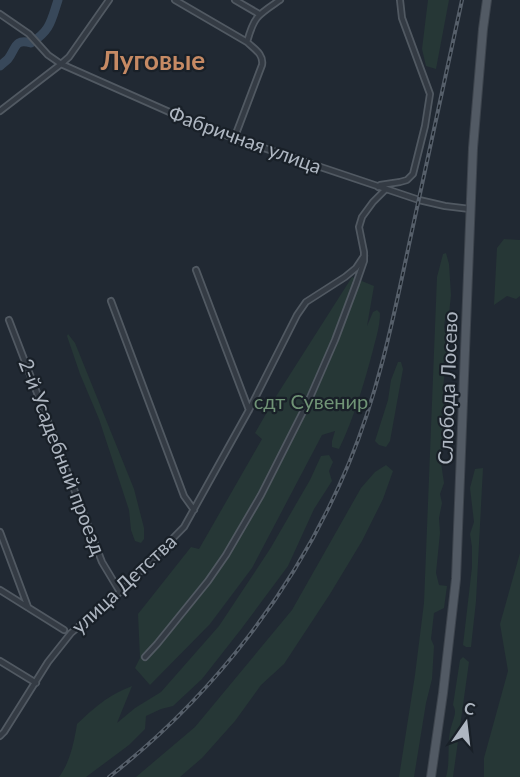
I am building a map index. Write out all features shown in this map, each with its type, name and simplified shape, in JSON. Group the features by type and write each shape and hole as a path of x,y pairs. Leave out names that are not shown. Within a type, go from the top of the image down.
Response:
{"main road":[{"name":"Слобода Лосево","path":"431,777 456,579 474,132 487,0"}],"street":[{"path":"0,111 69,57 109,0"},
{"path":"175,0 247,42 263,59 234,139"},
{"path":"235,0 259,14"},
{"path":"247,42 251,27 259,14 280,0"},
{"path":"378,187 380,184 407,180 413,174 430,94 402,18 399,3"},
{"name":"Фабричная улица","path":"0,14 35,40 48,55 61,64 210,130 421,201 470,209"},
{"path":"145,657 208,581 261,495 308,402 335,340 362,268 364,256 359,227 362,218 386,189"},
{"name":"улица Детства","path":"0,736 48,662 71,633 120,592 184,527 249,410 297,315 306,302 345,277 364,256"},
{"path":"196,270 249,410"},
{"path":"111,301 184,496 194,510"},
{"name":"2-й Усадебный проезд","path":"9,320 102,562 120,592"},
{"path":"0,532 28,607"},
{"path":"0,590 64,630"},
{"path":"0,661 36,683"}],"green space":[{"path":"428,0 449,0 436,69 426,66 422,49"},
{"path":"504,239 520,240 520,296 516,299 507,296 494,305 497,248"},
{"path":"446,253 451,295 449,314 444,327 448,350 443,364 445,371 444,409 441,412 446,434 440,456 444,483 440,494 442,503 436,573 439,585 447,586 444,608 434,613 431,639 434,646 432,679 414,777 399,777 424,603 437,277 443,254"},
{"name":"сдт Сувенир","path":"352,277 374,286 367,326 373,312 377,310 380,318 362,388 339,449 332,447 335,431 322,435 252,568 210,624 150,685 135,668 140,658 138,614 191,547 199,549 262,439 255,433"},
{"path":"68,334 75,343 134,489 144,528 144,539 141,543 135,541 131,530 129,510"},
{"path":"398,362 401,362 403,369 390,441 386,447 375,441"},
{"path":"329,455 333,462 329,471 332,481 314,509 288,566 202,679 173,706 146,716 145,729 129,745 86,777 59,777 71,752 77,724 102,702 132,686 117,723 135,708 161,692 219,626 270,549 310,480 321,456"},
{"path":"386,465 393,471 383,499 362,541 284,664 261,685 235,721 202,758 180,777 136,777 195,727 292,610 361,488 375,472"},
{"path":"483,468 476,601 471,647 466,647 463,645 472,567 470,534 474,522 470,488 475,469"},
{"path":"520,553 520,777 484,777 484,758 508,671 500,624"},
{"path":"463,657 469,662 453,777 446,777 450,730 455,714 453,705 460,660"}],"waterway":[{"path":"0,66 8,59 18,43 31,43 43,34 52,19 58,0"}],"railway":[{"path":"109,777 184,711 249,635 305,552 349,463 360,436 385,353 462,0"}],"district":[{"name":"Луговые","path":"153,61"}]}
